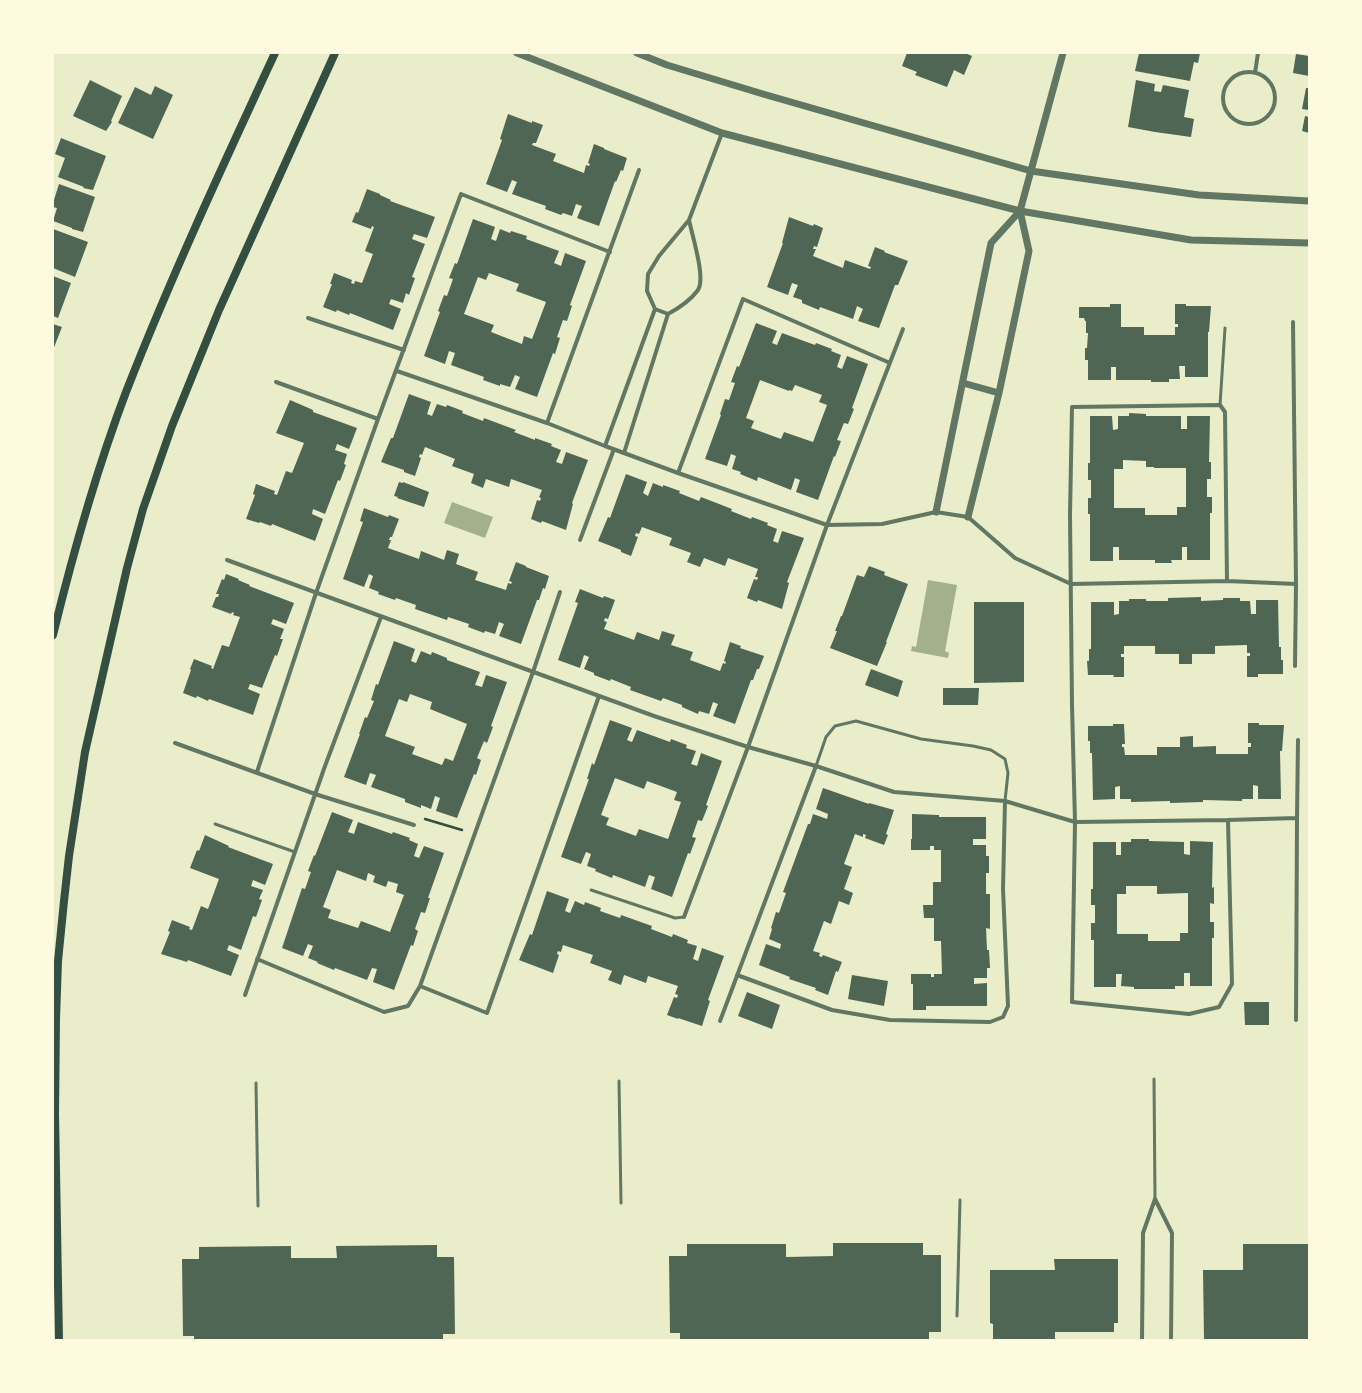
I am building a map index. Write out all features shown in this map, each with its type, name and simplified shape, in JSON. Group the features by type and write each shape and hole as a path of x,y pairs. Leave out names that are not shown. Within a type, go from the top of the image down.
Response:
{"main road":[{"path":"53,635 82,524 126,392 178,268 275,53"},
{"path":"59,1340 55,1114 56,1004 64,901 77,798 85,752 127,568 143,509 172,426 219,310 335,53"}],"street":[{"path":"518,53 722,133 1020,211 1191,240 1309,243"},
{"path":"637,53 667,65 763,94 1031,171 1199,195 1309,201"},
{"path":"936,512 991,243 1020,211 1063,53"},
{"path":"1255,73 1258,53"},
{"path":"1247,72 1255,73 1263,76 1270,82 1275,95 1275,100 1273,108 1268,116 1261,122 1243,124 1236,121 1229,115 1224,104 1223,92 1229,81 1238,74 1247,72"},
{"path":"605,446 655,309 647,291 648,274 659,256 689,220 722,133"},
{"path":"547,423 639,170"},
{"path":"257,772 316,593 461,194 610,252"},
{"path":"968,517 999,393 1029,251 1020,211"},
{"path":"624,453 668,314 684,305 699,289 701,274 689,220"},
{"path":"678,473 743,299 890,363"},
{"path":"655,309 668,314"},
{"path":"308,318 404,350"},
{"path":"1293,322 1296,584 1295,666"},
{"path":"684,917 748,747 827,525 903,329"},
{"path":"397,371 547,423 678,473 827,525 882,524 936,512 968,517 1015,558 1071,584 1227,581 1296,584"},
{"path":"276,382 378,419"},
{"path":"963,383 999,393"},
{"path":"1227,581 1225,412 1220,405 1072,408 1071,584 1075,822 1072,1002 1189,1014 1219,1007 1232,984 1228,820"},
{"path":"580,540 614,449"},
{"path":"227,560 654,716 748,747 816,766 894,792 1005,801 1075,822 1297,818"},
{"path":"257,959 384,1012 408,1006 420,986 476,834 560,592"},
{"path":"245,995 315,794 381,617"},
{"path":"420,986 487,1013 599,696"},
{"path":"1296,1020 1298,740"},
{"path":"175,743 315,794 414,825"},
{"path":"720,1021 816,766"},
{"path":"737,975 832,1010 890,1020 990,1022 1003,1017 1008,1006 1003,889 1005,801"},
{"path":"1142,1340 1143,1234 1155,1199"},
{"path":"1155,1199 1172,1233 1172,1340"}],"lane":[{"path":"1220,405 1225,328"},
{"path":"816,766 826,737 835,726 856,721 921,739 991,750 1004,759 1008,773 1005,801"},
{"path":"215,824 295,852"},
{"path":"591,890 675,918 684,917"},
{"path":"1154,1079 1155,1199"},
{"path":"619,1081 620,1203"},
{"path":"256,1083 258,1206"},
{"path":"956,1316 960,1200"}],"path":[{"path":"414,825 421,819 427,819 476,834"}],"shaded area":[{"path":"452,502 493,517 485,538 444,523"},
{"path":"928,580 957,585 945,651 949,653 948,658 911,651 912,646 916,647"}],"building":[{"path":"907,53 965,53 972,56 964,75 954,70 947,87 915,75 917,72 902,66"},
{"path":"1139,53 1200,53 1198,63 1194,62 1190,81 1135,71"},
{"path":"1296,54 1309,56 1309,76 1293,73"},
{"path":"90,80 122,96 111,121 112,122 106,131 73,116"},
{"path":"1136,80 1155,84 1154,91 1161,92 1163,85 1189,90 1184,117 1194,119 1191,137 1128,127"},
{"path":"155,86 173,95 153,139 118,123 135,87 151,95"},
{"path":"1306,88 1309,88 1309,110 1302,109"},
{"path":"508,114 532,123 532,121 543,125 536,143 533,143 532,145 556,154 553,161 584,173 586,165 589,166 590,164 588,163 594,144 627,158 623,171 621,170 616,182 615,181 599,226 577,218 582,206 576,204 572,216 563,213 561,215 545,209 546,206 512,194 517,182 512,180 507,192 486,184 502,140 500,139"},
{"path":"1305,116 1309,117 1309,133 1302,131"},
{"path":"61,138 106,156 93,190 83,188 84,187 58,177 65,158 55,154"},
{"path":"59,184 95,197 83,232 53,221 57,208 53,207 53,203"},
{"path":"367,189 380,194 391,200 390,201 435,217 427,238 414,234 412,239 425,244 412,277 415,278 409,295 406,293 403,303 391,299 389,304 401,309 393,330 350,313 349,315 337,310 336,312 323,307 332,284 330,284 334,273 352,280 351,283 354,284 355,281 362,283 373,254 365,251 374,227 372,226 371,229 352,222 356,212 358,213"},
{"path":"789,217 823,228 817,247 814,246 813,249 816,249 813,256 843,268 845,260 870,269 871,267 868,266 875,247 908,261 898,285 895,285 879,328 858,321 863,309 857,306 853,319 820,307 819,310 802,303 802,300 793,297 798,285 792,283 788,295 767,287 783,243"},
{"path":"473,219 495,227 491,239 496,241 500,229 510,233 511,231 527,236 526,239 559,251 554,263 561,266 565,253 586,261 570,305 572,306 567,321 563,320 557,337 560,338 555,354 553,353 537,397 515,389 520,377 515,375 510,387 500,384 500,386 483,380 484,377 451,365 455,353 449,351 445,364 424,356 440,312 438,311 444,295 447,296 453,279 449,278 455,263 457,264","holes":["489,273 519,284 516,291 546,302 532,339 524,336 522,344 491,332 494,325 464,314 478,277 486,280"]},
{"path":"53,229 88,242 75,277 53,268"},
{"path":"53,276 71,283 58,318 53,316"},
{"path":"1110,304 1121,304 1121,327 1144,327 1144,335 1175,335 1175,327 1178,327 1178,324 1175,324 1175,304 1186,304 1186,306 1211,306 1208,332 1208,377 1185,377 1185,366 1179,366 1180,379 1169,379 1169,382 1151,382 1151,380 1116,380 1116,367 1111,367 1111,380 1088,380 1088,360 1085,360 1085,348 1087,348 1088,333 1086,333 1086,321 1084,318 1079,318 1079,307 1110,307"},
{"path":"756,323 777,331 772,343 777,345 782,333 815,345 816,343 832,349 831,351 841,355 837,367 842,369 847,356 868,364 852,408 854,409 848,424 844,423 837,440 841,441 818,500 796,492 800,480 795,478 791,490 758,477 757,481 740,474 741,472 732,469 736,456 731,454 727,466 705,459 721,415 720,414 725,399 729,400 735,383 731,382 737,366 739,367","holes":["760,380 792,391 795,385 822,395 819,402 827,405 813,442 784,432 781,439 751,428 754,421 746,418"]},
{"path":"53,324 62,327 53,350"},
{"path":"409,394 431,402 427,414 432,416 437,404 446,407 447,405 463,411 462,413 483,421 484,418 516,430 514,432 535,440 535,438 552,444 551,446 561,450 556,462 562,464 566,452 588,460 572,503 566,530 542,521 541,523 531,519 537,500 540,501 541,498 539,497 542,490 511,479 509,487 486,479 483,488 471,483 474,474 452,466 455,459 425,447 422,455 420,454 419,457 421,458 415,476 404,472 404,470 381,462 391,438 393,438"},
{"path":"290,400 313,410 313,412 357,428 349,449 337,444 335,450 347,454 344,464 346,465 340,481 338,480 325,514 313,509 312,514 323,519 315,541 272,524 271,526 246,519 255,495 253,494 256,484 275,491 274,494 277,495 286,471 292,473 304,443 276,433"},
{"path":"1129,413 1146,414 1146,416 1181,416 1181,429 1187,429 1187,416 1210,416 1209,462 1211,462 1211,479 1207,479 1207,497 1212,497 1212,513 1210,513 1210,560 1187,560 1187,547 1182,547 1182,560 1171,560 1172,563 1155,563 1155,560 1119,560 1119,547 1113,547 1113,561 1090,561 1090,514 1088,514 1088,498 1091,498 1091,480 1088,480 1088,463 1090,463 1090,416 1112,416 1113,430 1118,429 1118,416 1129,416","holes":["1123,460 1146,461 1146,467 1186,468 1186,507 1177,507 1177,515 1145,515 1145,508 1114,508 1114,469 1123,469"]},
{"path":"626,474 647,482 643,493 648,496 653,483 663,487 663,485 680,491 679,493 699,501 701,497 732,509 731,511 751,519 752,517 768,523 767,525 777,529 773,541 778,543 782,531 804,538 787,582 789,583 782,609 758,600 757,602 747,598 754,579 757,580 758,577 755,577 758,569 728,558 725,566 704,558 700,567 687,562 691,553 669,545 672,538 642,527 639,534 636,533 635,536 638,537 631,556 621,552 621,550 598,541 608,517 610,518"},
{"path":"399,482 403,482 429,492 424,507 394,496"},
{"path":"364,508 388,517 389,515 399,519 392,537 390,537 389,540 391,540 388,548 419,559 421,551 444,560 447,550 459,554 456,564 478,572 475,580 506,590 508,583 511,584 512,582 509,581 516,562 549,576 545,589 543,588 539,600 537,600 521,644 499,636 504,624 499,622 495,634 485,631 484,633 468,627 469,624 448,617 447,620 415,609 416,605 378,594 379,592 369,588 373,576 369,574 364,587 343,579 363,522 360,521"},
{"path":"869,566 885,572 884,575 908,584 877,666 830,648 837,631 835,631 857,575 864,577"},
{"path":"226,574 239,579 238,580 250,585 249,586 294,603 286,624 273,619 271,624 284,629 280,639 283,639 262,688 250,684 248,689 260,694 253,715 209,699 208,701 197,696 196,698 183,693 194,659 212,666 211,668 213,669 222,645 229,647 240,617 233,615 234,613 232,612 231,614 212,607 216,597 218,597 219,594 216,594 222,579 224,580"},
{"path":"580,589 603,598 604,596 615,600 608,619 605,618 604,621 607,622 604,629 634,640 637,632 659,640 662,631 675,635 671,645 693,652 690,660 720,671 723,663 725,664 726,662 724,661 730,642 741,646 740,648 764,656 759,669 757,669 753,680 751,680 735,724 713,716 718,704 713,702 709,714 699,711 698,714 682,707 682,705 663,698 661,701 630,690 631,687 611,679 610,681 594,675 594,673 584,669 589,657 584,655 580,668 558,660 578,603 575,602"},
{"path":"1201,597 1201,601 1223,600 1223,598 1240,598 1240,601 1250,601 1251,614 1256,614 1256,600 1278,600 1279,647 1281,647 1281,660 1283,660 1283,674 1258,674 1258,677 1247,677 1247,656 1250,656 1250,653 1247,653 1247,645 1215,646 1215,654 1192,654 1192,664 1179,664 1179,654 1155,654 1155,646 1124,646 1124,654 1121,654 1121,657 1124,657 1124,677 1113,677 1114,675 1088,675 1087,661 1089,661 1089,649 1091,649 1091,602 1114,602 1114,615 1119,614 1119,601 1129,601 1129,599 1146,599 1146,601 1168,601 1168,598"},
{"path":"974,602 1024,602 1024,682 974,683"},
{"path":"394,641 415,649 411,661 416,663 421,651 431,655 432,652 447,658 447,660 480,672 475,685 482,687 486,675 507,682 491,726 493,727 487,743 484,741 477,758 481,760 476,775 474,774 457,818 436,811 440,798 435,796 431,809 421,805 421,808 405,802 405,799 371,787 376,775 370,773 366,785 344,777 365,717 367,718 374,701 371,700 376,684 378,685","holes":["410,694 432,702 430,709 467,724 453,761 445,758 442,765 412,754 415,747 385,736 399,699 407,702"]},
{"path":"871,669 903,681 898,697 865,685"},
{"path":"943,688 979,688 978,705 943,705"},
{"path":"610,720 632,728 627,740 632,742 637,730 670,742 671,739 687,745 686,748 696,751 691,764 697,766 701,753 722,761 706,805 708,806 702,821 698,820 692,837 696,838 690,854 688,853 672,897 651,889 655,877 649,875 645,887 613,875 612,878 595,871 596,869 587,866 591,854 586,852 581,864 561,857 589,779 587,779 592,763 594,765","holes":["615,778 644,789 647,781 677,792 674,800 681,802 668,839 639,829 636,836 606,825 609,818 601,815"]},
{"path":"1248,723 1259,723 1259,725 1284,725 1282,751 1280,751 1281,799 1258,799 1258,786 1253,785 1253,799 1242,799 1242,801 1203,800 1203,802 1170,803 1170,801 1131,802 1131,799 1120,799 1120,786 1115,787 1115,799 1093,800 1092,753 1090,753 1090,741 1088,741 1088,726 1113,726 1113,724 1124,724 1125,744 1122,744 1122,747 1124,747 1125,755 1157,755 1157,747 1180,747 1180,737 1193,736 1193,747 1216,746 1216,754 1248,754 1248,747 1251,747 1251,743 1248,743"},
{"path":"823,788 869,804 894,810 884,845 865,838 866,835 863,834 863,837 855,834 844,864 852,867 844,889 853,893 849,905 839,901 831,924 824,921 813,951 820,953 819,956 822,957 823,955 842,962 838,972 836,971 828,995 815,990 816,988 789,979 790,977 759,965 766,944 780,949 781,944 769,939 771,928 776,912 779,913 786,893 783,892 813,814 827,819 828,814 816,809"},
{"path":"332,812 353,820 348,832 354,834 358,822 392,834 393,832 410,838 409,840 418,844 414,856 419,858 424,846 444,853 428,898 430,898 425,913 421,912 415,929 418,931 413,946 411,945 394,990 373,982 377,969 372,968 367,980 335,968 334,970 308,958 313,946 308,944 303,956 282,948 302,888 305,889 311,872 308,871 314,855 315,856","holes":["337,870 366,881 368,873 375,876 373,882 386,887 388,881 398,884 396,892 404,895 390,932 361,921 358,928 328,918 331,910 323,907"]},
{"path":"912,814 939,815 939,817 986,817 986,839 973,839 973,845 986,845 986,856 989,856 989,873 986,873 986,894 990,894 990,929 986,928 990,968 987,968 987,978 974,978 974,984 987,983 987,1006 926,1006 926,1010 913,1010 913,984 911,984 911,974 931,974 931,977 934,977 934,974 942,974 941,941 934,941 934,918 924,918 923,905 933,905 933,882 941,882 941,850 934,850 934,846 930,846 930,850 911,850"},
{"path":"205,835 229,846 228,847 273,864 265,885 253,880 251,886 263,890 259,899 262,900 256,917 253,916 241,950 229,945 227,950 239,955 231,976 188,960 187,962 161,954 170,932 168,931 172,920 190,927 189,929 192,930 201,906 208,909 219,879 190,868"},
{"path":"1131,839 1149,839 1149,841 1184,842 1184,854 1190,855 1190,841 1213,842 1212,888 1214,887 1214,904 1210,903 1210,922 1214,922 1214,938 1212,938 1212,986 1190,986 1190,973 1184,973 1184,986 1175,986 1175,989 1134,989 1134,987 1121,986 1122,974 1116,974 1116,987 1094,987 1094,940 1091,940 1091,923 1095,923 1095,905 1091,905 1091,889 1093,889 1093,842 1116,842 1116,855 1121,855 1121,842 1131,842","holes":["1126,886 1157,886 1157,894 1188,893 1188,933 1180,933 1180,941 1148,941 1148,934 1117,934 1117,894 1126,894"]},
{"path":"547,891 569,899 565,911 570,913 575,901 584,905 585,902 601,908 600,911 620,918 621,915 652,926 651,929 672,937 673,934 688,940 687,943 697,946 693,959 698,961 702,948 724,956 708,1000 710,1001 702,1026 667,1015 674,997 677,998 678,995 675,994 678,986 648,976 646,983 624,975 621,985 608,980 612,971 590,963 593,955 563,945 561,952 558,951 557,954 559,955 553,973 519,960 530,934 532,935"},
{"path":"852,975 888,981 884,1006 848,999"},
{"path":"747,992 780,1005 772,1029 738,1016"},
{"path":"1244,1002 1269,1002 1269,1025 1245,1025"},
{"path":"833,1243 923,1243 923,1255 941,1255 941,1332 929,1332 929,1340 680,1340 680,1333 670,1333 669,1256 687,1256 687,1244 786,1244 786,1257 833,1256"},
{"path":"1243,1244 1309,1244 1309,1340 1204,1340 1203,1270 1243,1270"},
{"path":"437,1245 437,1257 454,1257 455,1334 443,1334 443,1340 194,1340 194,1336 183,1336 182,1259 199,1259 199,1247 291,1246 291,1258 337,1258 336,1246"},
{"path":"1054,1259 1118,1259 1118,1323 1114,1323 1114,1332 1055,1332 1055,1340 993,1340 993,1324 990,1323 990,1270 1055,1270"}]}
